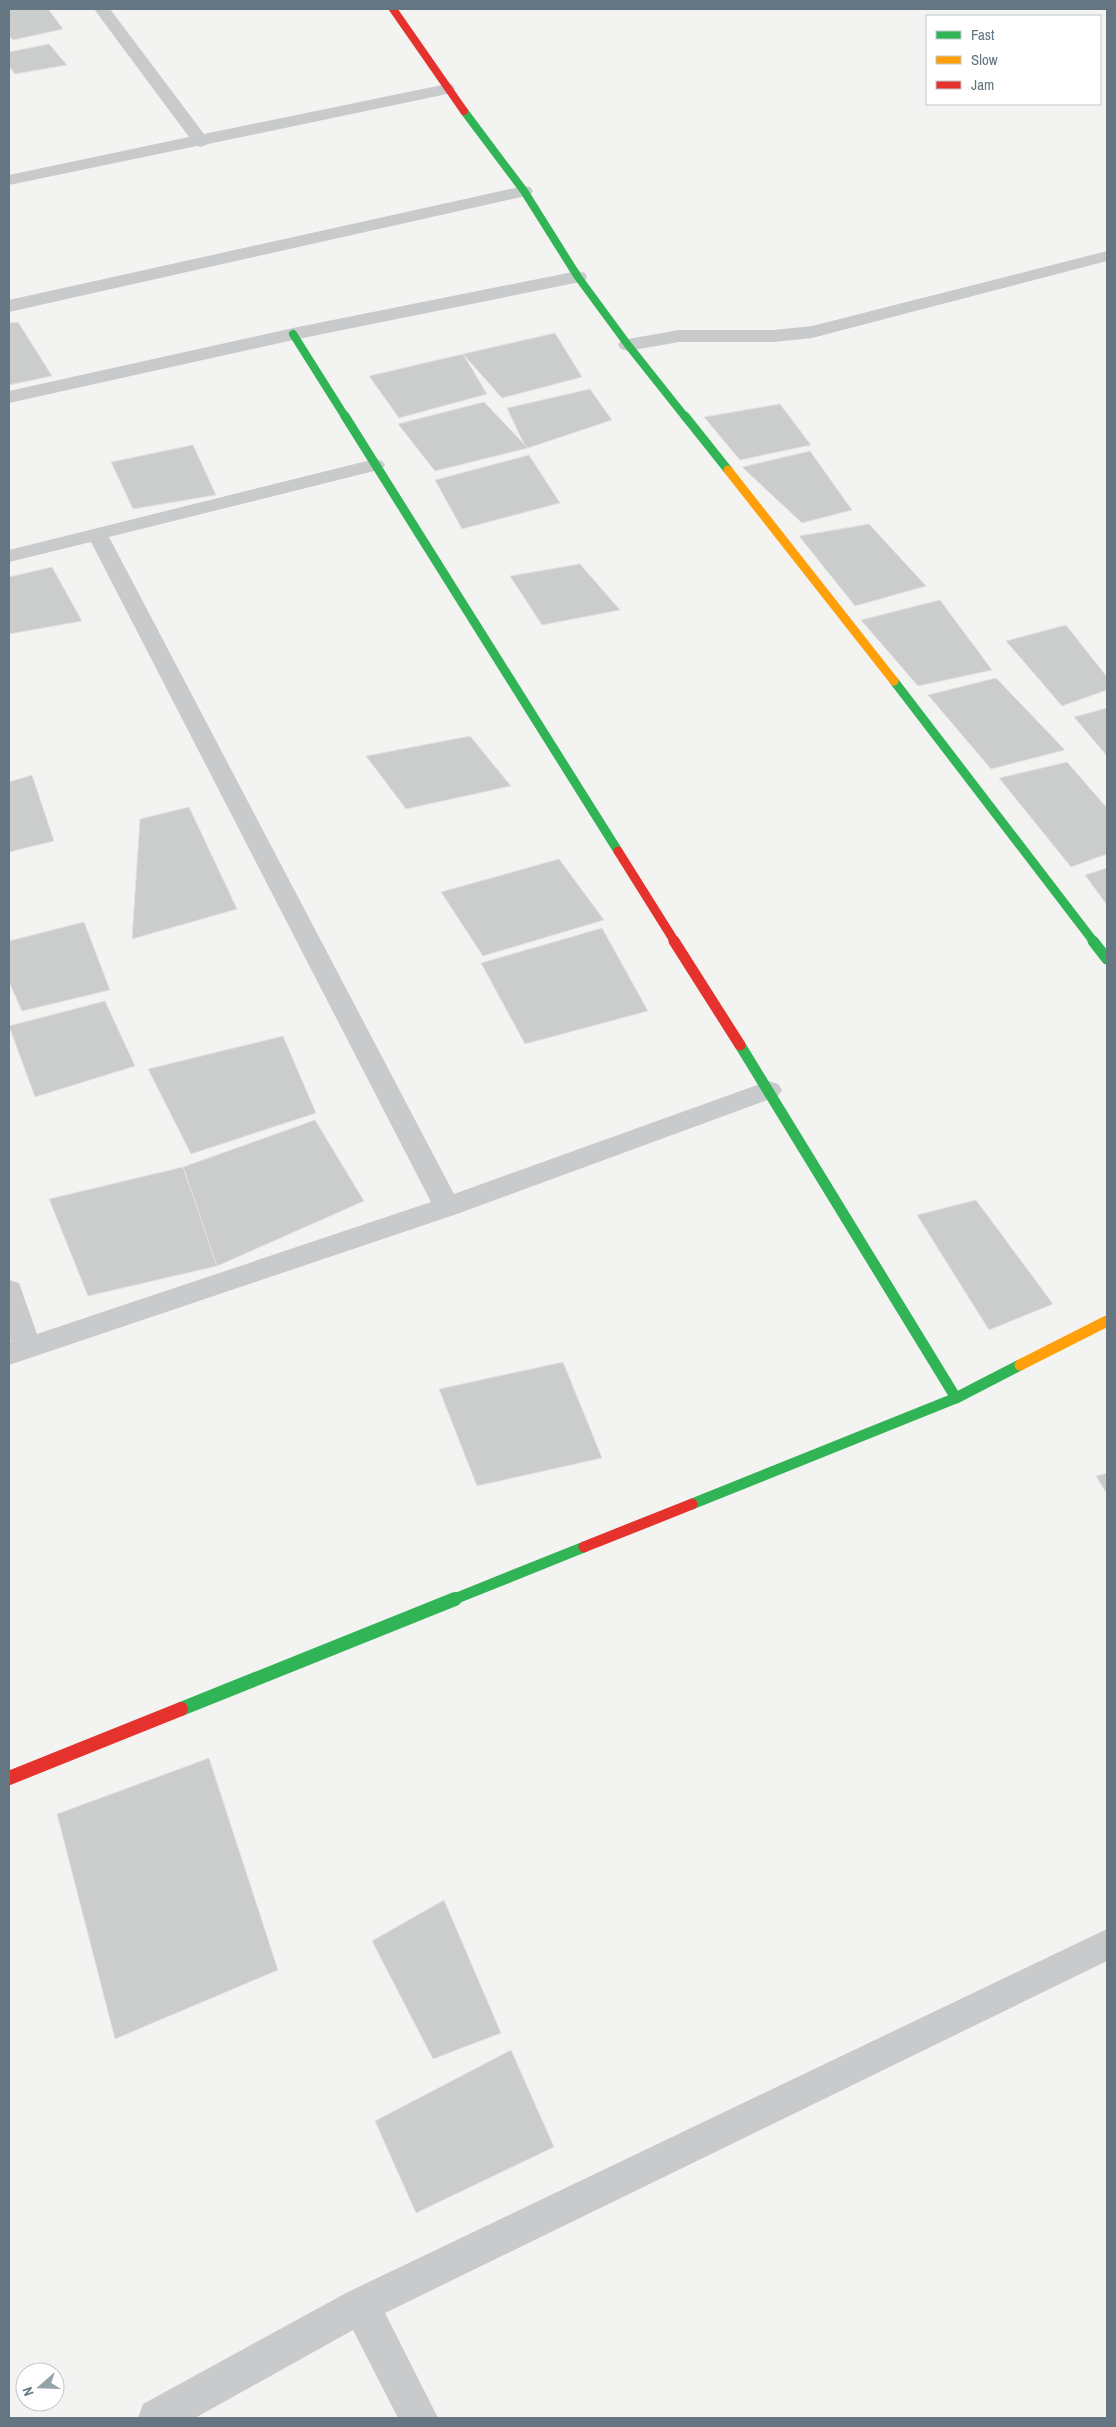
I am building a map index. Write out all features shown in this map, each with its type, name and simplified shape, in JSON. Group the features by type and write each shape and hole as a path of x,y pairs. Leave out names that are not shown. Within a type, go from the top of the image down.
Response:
{"street":[{"path":"102,9 201,142"},
{"path":"393,9 447,89 524,191 578,277 628,345 853,627 1107,959"},
{"path":"9,180 201,142 447,89"},
{"path":"9,306 524,191"},
{"path":"628,345 678,336 745,338 812,332 1107,256"},
{"path":"9,397 293,334 578,277"},
{"path":"293,334 769,1090 956,1398"},
{"path":"9,556 375,465"},
{"path":"98,534 447,1206"},
{"path":"9,1290 18,1351 447,1206 769,1090"},
{"path":"9,1778 956,1398 1107,1321"},
{"path":"157,2418 360,2306 1107,1944"},
{"path":"360,2306 419,2418"}],"building":[{"path":"9,9 48,9 63,29 13,40 9,36"},
{"path":"49,44 67,65 15,74 9,66 9,52"},
{"path":"18,322 52,376 9,385 9,323"},
{"path":"555,333 582,377 502,398 463,354"},
{"path":"463,354 487,394 399,418 369,376"},
{"path":"590,389 612,420 528,448 524,444 507,408"},
{"path":"484,402 528,448 435,471 398,424"},
{"path":"780,404 811,445 740,460 704,417"},
{"path":"193,445 216,495 133,509 111,462"},
{"path":"810,451 852,510 802,523 742,467"},
{"path":"529,455 560,503 462,529 435,480"},
{"path":"869,524 926,586 855,606 799,536"},
{"path":"580,564 620,610 542,625 510,576"},
{"path":"52,567 82,621 9,634 9,577"},
{"path":"940,600 992,670 918,686 861,620"},
{"path":"1066,625 1107,677 1107,690 1062,706 1006,641"},
{"path":"996,678 1065,750 991,769 928,695"},
{"path":"1107,708 1107,756 1074,717"},
{"path":"470,736 511,786 406,809 366,756"},
{"path":"1067,762 1107,808 1107,854 1071,867 999,778"},
{"path":"32,775 54,841 9,852 9,782"},
{"path":"189,807 237,909 132,939 140,819"},
{"path":"559,859 604,920 483,956 441,892"},
{"path":"1107,868 1107,905 1085,875"},
{"path":"84,922 110,990 22,1011 9,982 9,941"},
{"path":"602,928 648,1011 525,1044 481,963"},
{"path":"105,1001 135,1066 35,1097 9,1026"},
{"path":"283,1036 316,1113 191,1154 148,1069"},
{"path":"315,1120 364,1201 217,1266 183,1167"},
{"path":"183,1167 217,1266 88,1296 49,1199"},
{"path":"976,1200 1053,1304 989,1330 917,1215"},
{"path":"563,1362 602,1458 477,1486 439,1389"},
{"path":"1107,1473 1107,1494 1096,1476"},
{"path":"209,1758 278,1970 115,2039 57,1814"},
{"path":"444,1900 501,2033 433,2059 372,1941"},
{"path":"511,2050 554,2147 416,2213 375,2121"}],"traffic: fast":[{"path":"464,111 524,191 578,277 628,345 728,470"},
{"path":"293,334 618,851"},
{"path":"894,681 1107,959"},
{"path":"740,1045 956,1398"},
{"path":"692,1504 956,1398 1020,1365"},
{"path":"181,1709 584,1547"}],"traffic: slow":[{"path":"728,470 894,681"},
{"path":"1020,1365 1107,1321"}],"traffic: jam":[{"path":"393,9 464,111"},
{"path":"618,851 740,1045"},
{"path":"584,1547 692,1504"},
{"path":"9,1778 181,1709"}]}
